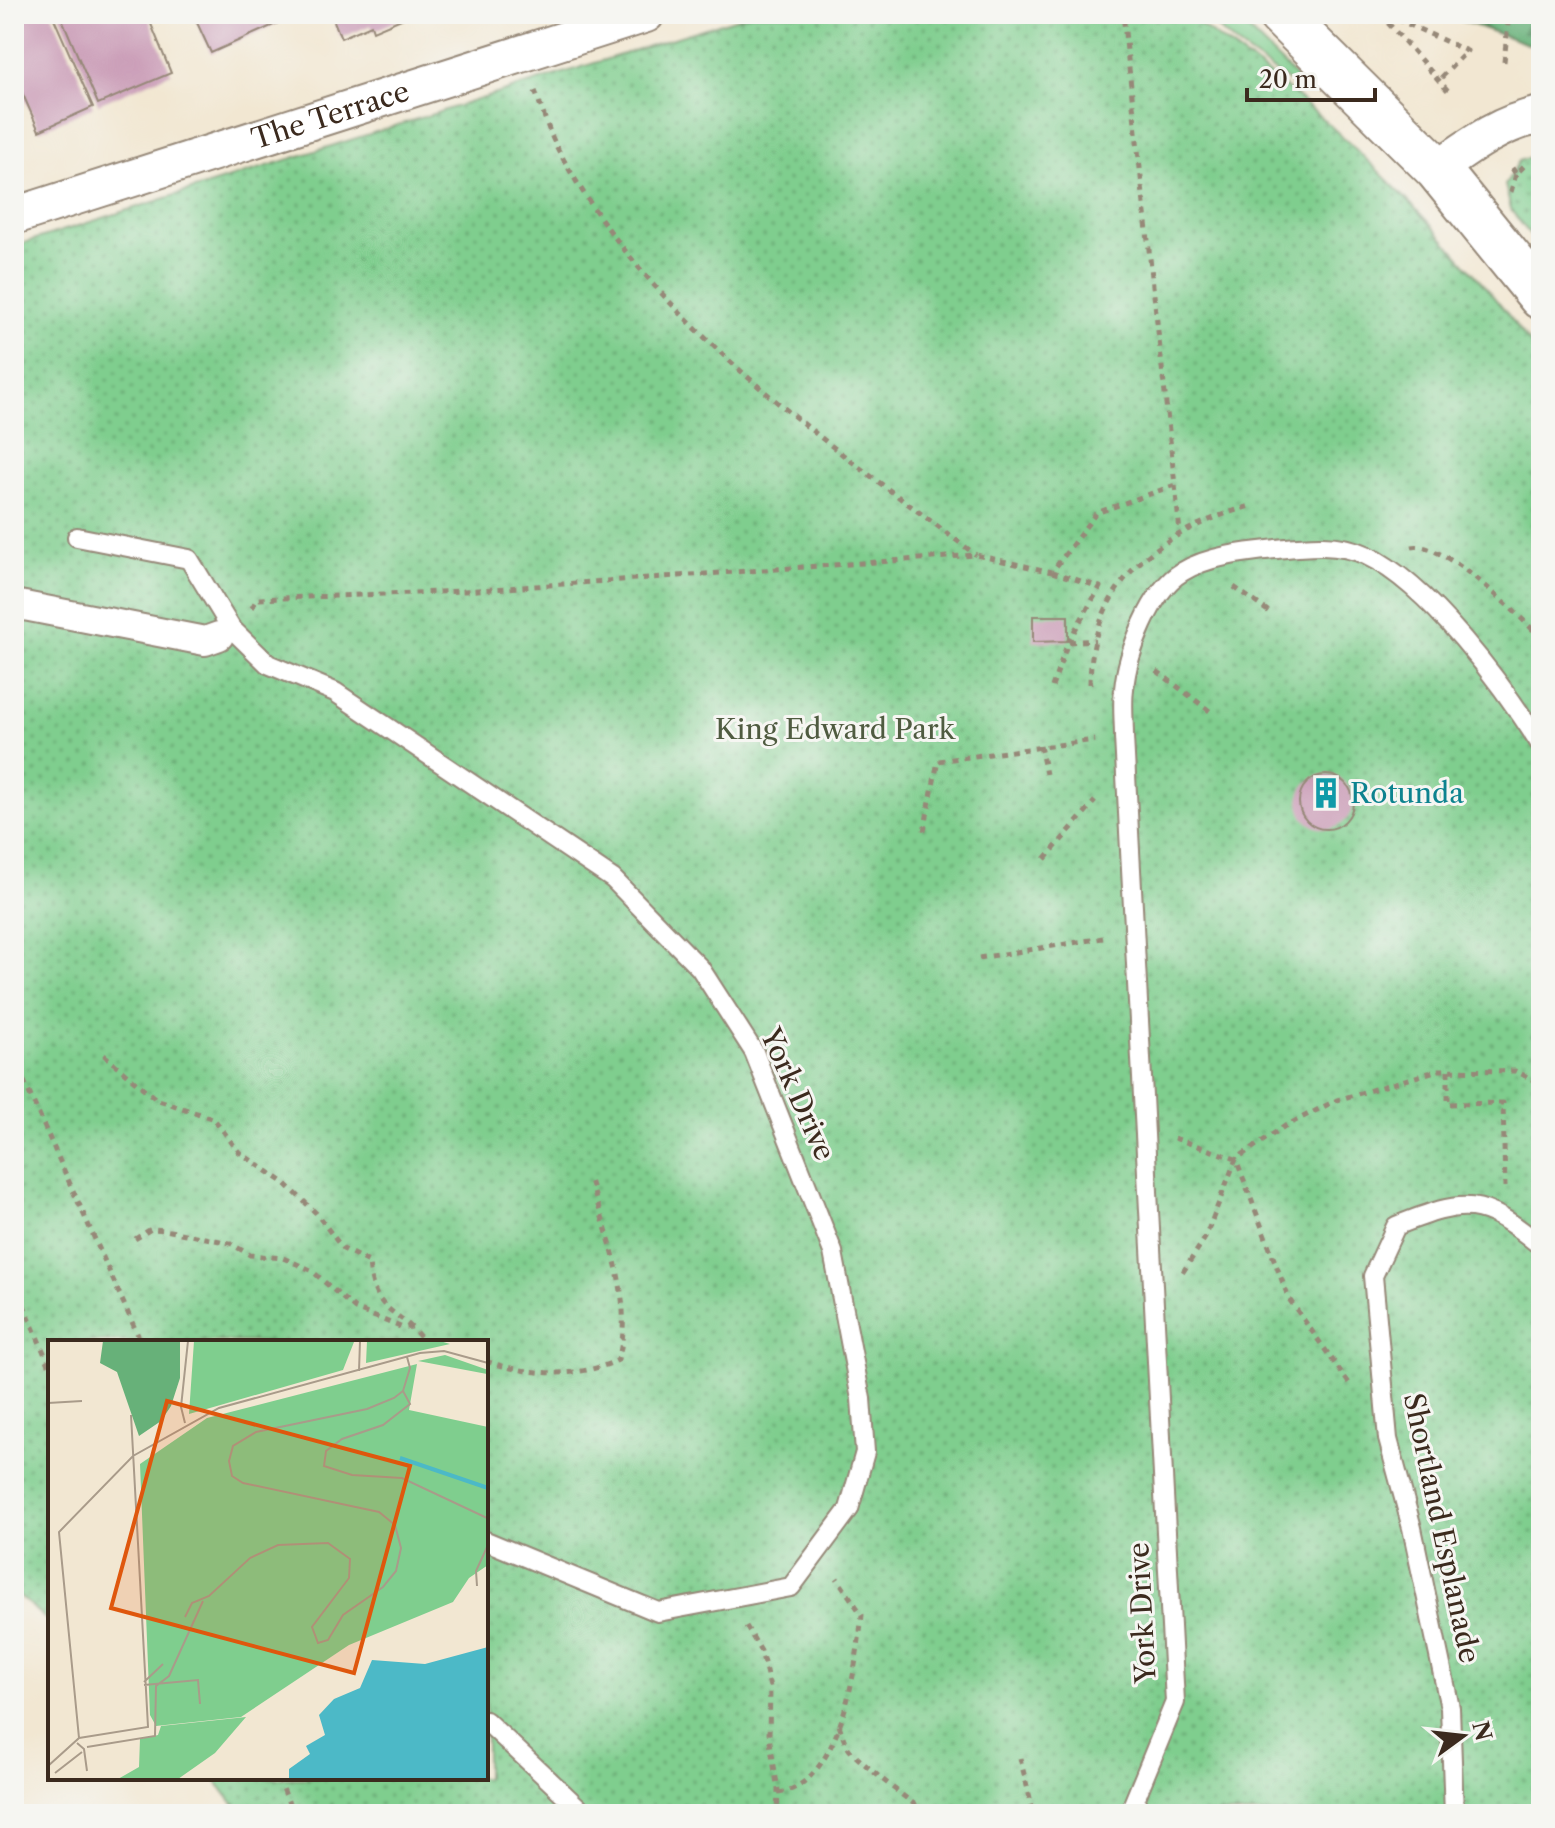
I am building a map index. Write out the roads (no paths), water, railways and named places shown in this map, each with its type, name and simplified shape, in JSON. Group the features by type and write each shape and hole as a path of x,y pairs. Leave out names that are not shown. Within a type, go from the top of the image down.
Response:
{"main road":[{"path":"1280,14 1437,169 1541,297"}],"street":[{"name":"The Terrace","path":"14,216 646,14"},
{"path":"1437,169 1483,136 1510,123 1541,115"},
{"path":"14,604 205,641 225,632"}],"lane":[{"name":"York Drive","path":"77,537 189,559 225,632 268,664 335,692 613,879 700,968 746,1040 787,1130 833,1252 861,1399 865,1452 849,1509 791,1587 658,1612 488,1542"},
{"name":"York Drive","path":"1129,1814 1175,1702 1124,737 1124,688 1152,602 1181,572 1250,551 1323,545 1364,554 1393,572 1451,626 1504,687 1541,745"},
{"name":"Shortland Esplanade","path":"1454,1814 1450,1708 1412,1528 1388,1439 1373,1276 1396,1226 1445,1206 1471,1207 1505,1216 1541,1246"},
{"path":"488,1723 585,1814"}],"place":[{"name":"Rotunda","path":"1326,793"}],"park label":[{"name":"King Edward Park","path":"835,729"}]}
